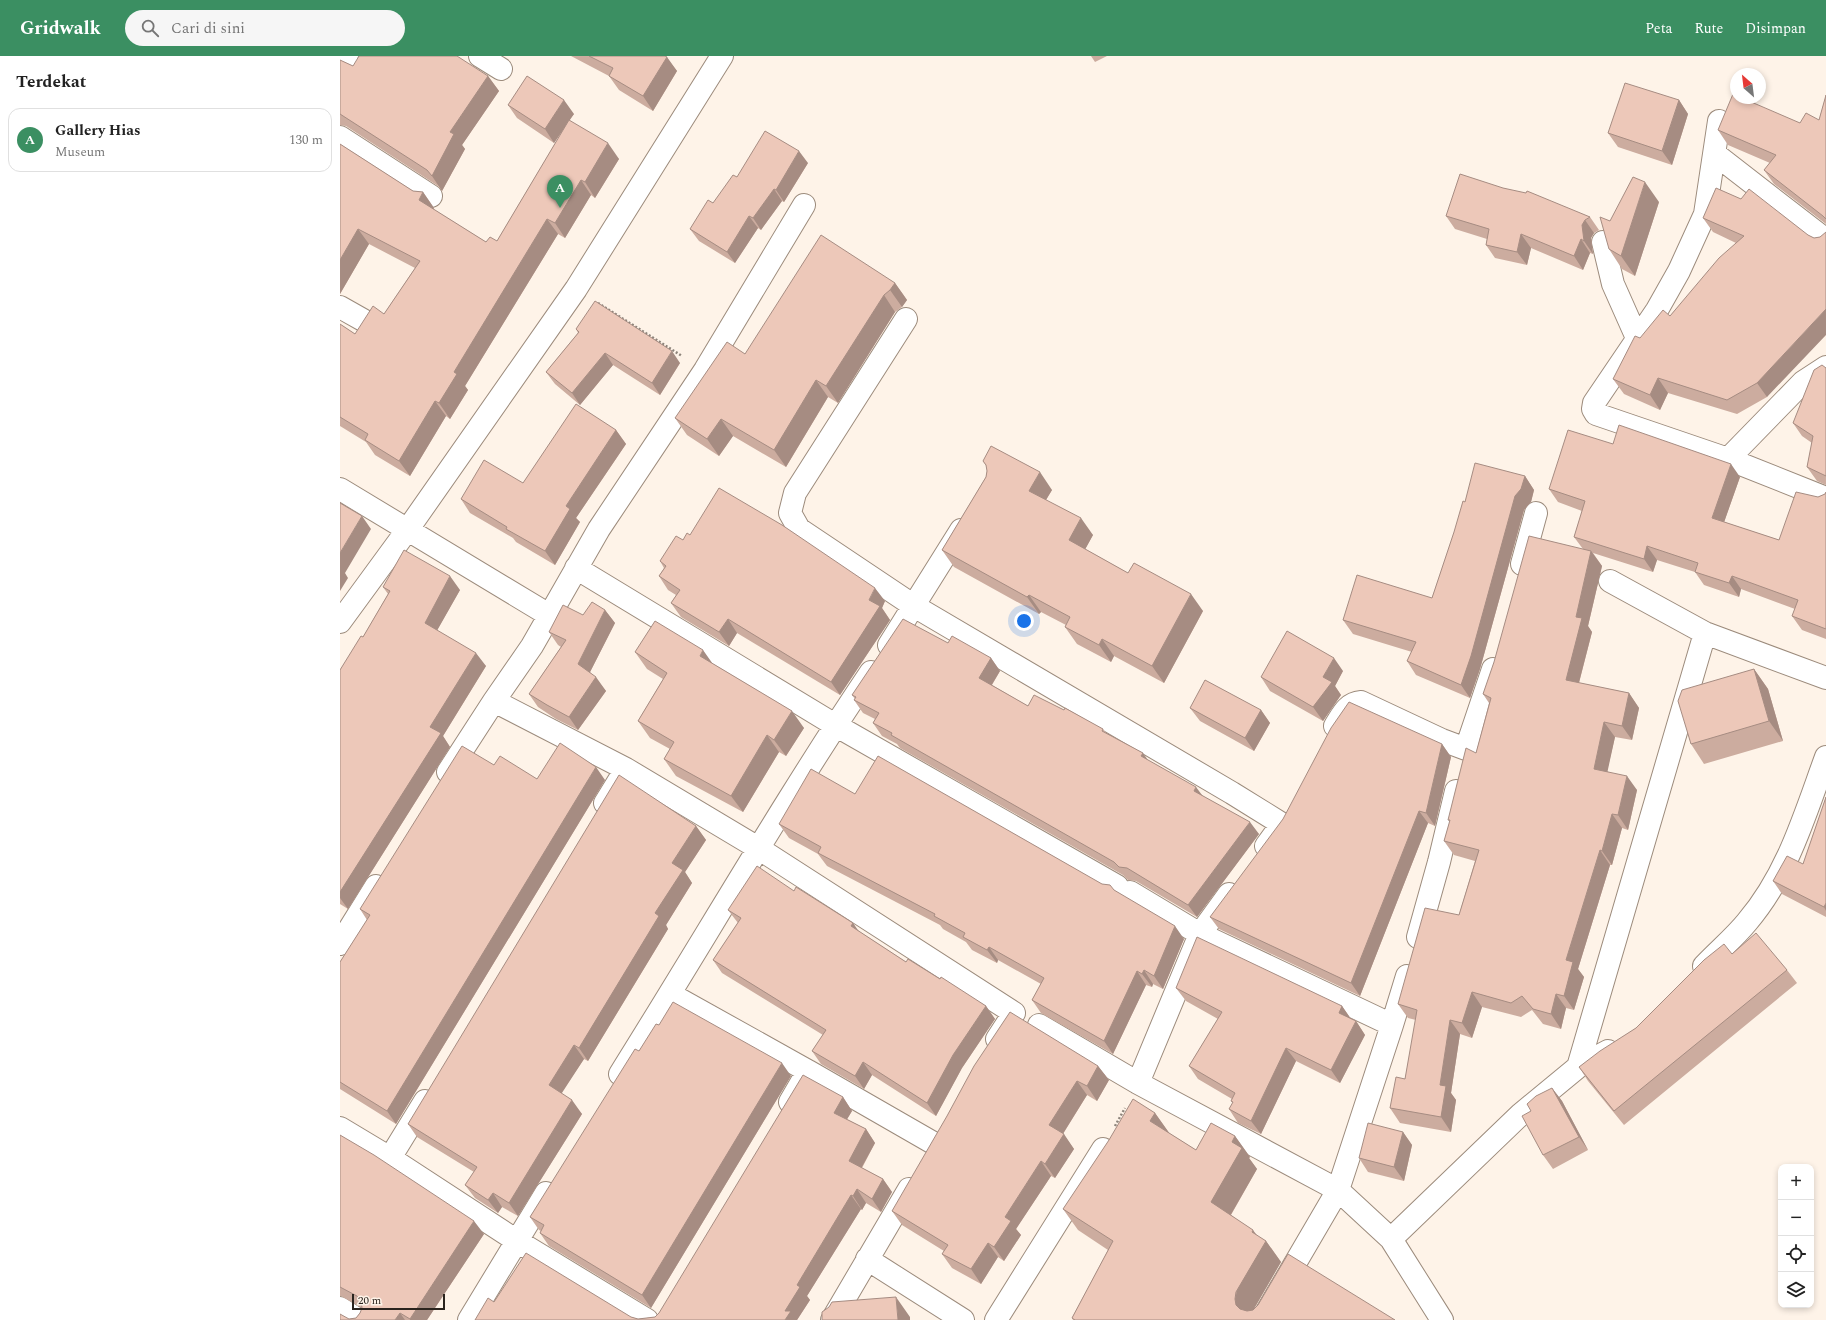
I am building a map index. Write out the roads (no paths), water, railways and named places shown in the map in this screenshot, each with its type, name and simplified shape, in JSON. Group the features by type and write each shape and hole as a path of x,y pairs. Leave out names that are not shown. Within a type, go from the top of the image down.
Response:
{"street":[{"path":"340,67 347,56"},
{"path":"480,56 501,68"},
{"path":"340,622 408,529 576,289 722,56"},
{"path":"1719,121 1705,214 1679,271 1657,310 1594,403 1593,409 1596,414 1728,459 1826,498"},
{"path":"340,136 431,196"},
{"path":"1714,154 1826,240"},
{"path":"438,789 494,700 532,646 599,529 705,370 804,205"},
{"path":"1603,242 1613,284 1637,338"},
{"path":"340,307 363,320"},
{"path":"906,319 795,493 790,513 799,529 914,606 1282,824"},
{"path":"1728,459 1804,382 1826,367"},
{"path":"340,489 549,615"},
{"path":"1517,582 1536,513"},
{"path":"608,1094 758,848 835,725 914,606 971,514"},
{"path":"576,568 835,725 1124,889 1200,934 1392,1025"},
{"path":"1610,581 1705,633 1826,678"},
{"path":"1578,1067 1705,633"},
{"path":"1262,1320 1338,1190 1399,1005 1439,862 1466,749 1498,650"},
{"path":"494,700 626,769 758,848 1014,1013 985,1056"},
{"path":"1326,741 1348,707 1353,702 1362,702 1442,740 1466,749"},
{"path":"1692,977 1747,922 1769,892 1788,859 1826,757"},
{"path":"597,818 626,769"},
{"path":"1255,861 1282,824 1293,803"},
{"path":"340,944 386,871"},
{"path":"1138,1083 1200,934 1241,879"},
{"path":"670,994 808,1071 939,1137 832,1320"},
{"path":"1039,1025 1138,1083 1338,1190 1391,1239 1442,1320"},
{"path":"1391,1239 1521,1114 1578,1067 1624,1040"},
{"path":"780,1118 808,1071"},
{"path":"390,1158 435,1083"},
{"path":"340,1128 390,1158 517,1241 647,1320"},
{"path":"996,1320 1103,1149"},
{"path":"468,1320 558,1174"},
{"path":"867,1259 964,1320"},
{"path":"340,1308 359,1320"}],"place":[{"name":"Gallery Hias","path":"560,208"}]}
